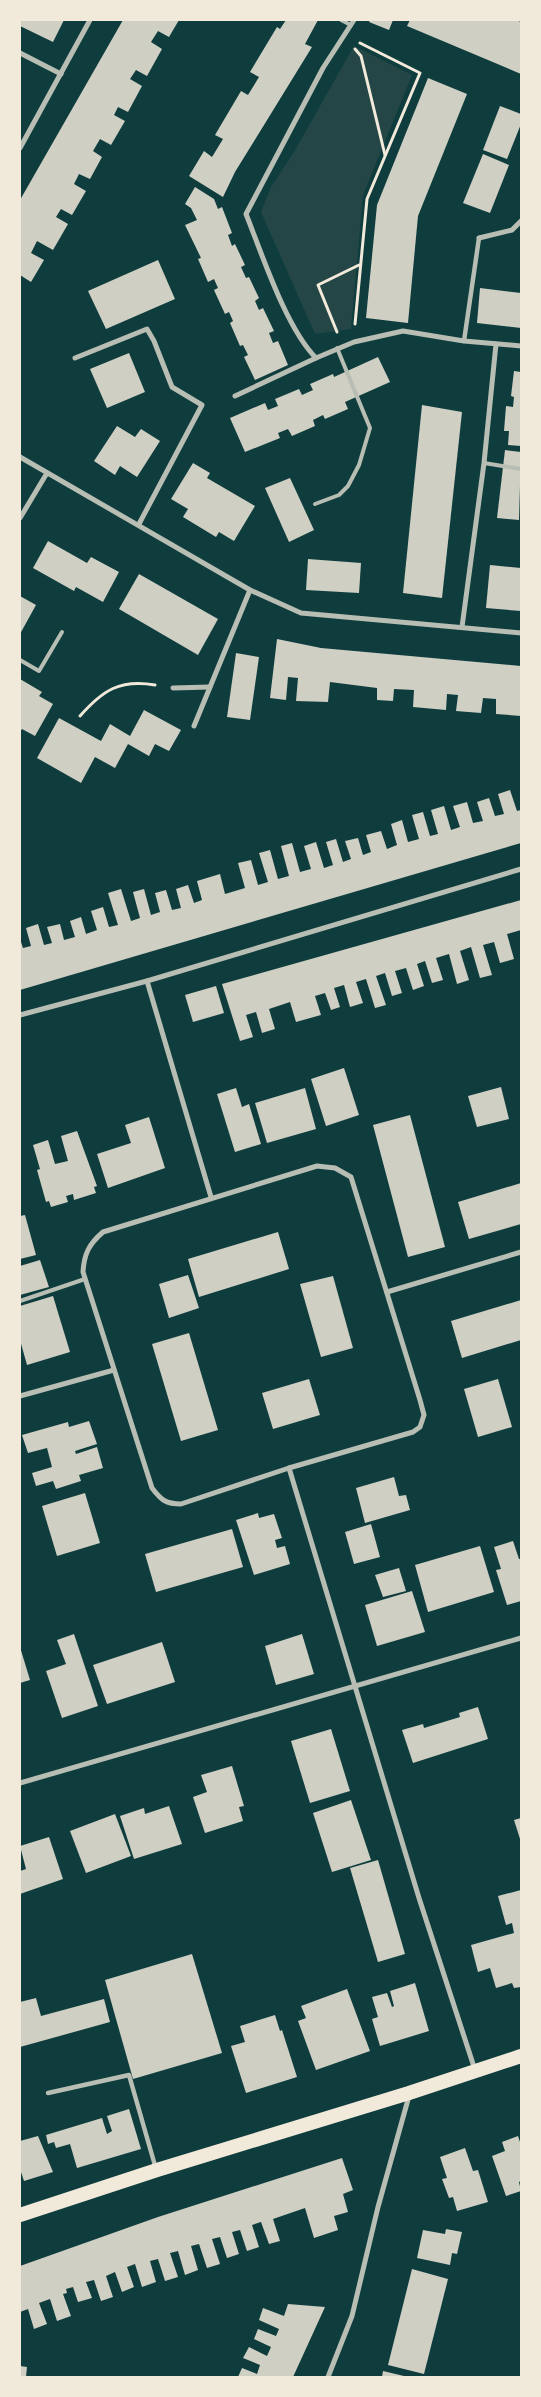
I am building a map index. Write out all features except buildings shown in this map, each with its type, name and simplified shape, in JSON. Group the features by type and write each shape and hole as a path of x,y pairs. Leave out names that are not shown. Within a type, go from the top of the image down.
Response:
{"highway":[{"path":"20,2216 157,2170 409,2093 521,2056"}],"street":[{"path":"20,148 90,20"},
{"path":"316,358 301,340 246,214 352,23"},
{"path":"20,53 61,74"},
{"path":"464,341 479,238 512,230 521,221"},
{"path":"75,358 147,329 154,340 172,387 202,405 139,524"},
{"path":"236,396 340,347 403,331 464,341 521,346"},
{"path":"462,627 484,463 496,344"},
{"path":"20,457 139,524 250,590 301,613 521,633"},
{"path":"20,518 47,473"},
{"path":"194,726 250,590"},
{"path":"173,688 210,687"},
{"path":"20,1016 147,981 521,869"},
{"path":"147,981 210,1197"},
{"path":"317,1166 344,1172 351,1177 420,1400 424,1415 420,1427 413,1432 289,1468 181,1504 170,1504 160,1500 152,1488 85,1279 83,1272 84,1256 92,1242 103,1232 210,1197 317,1166"},
{"path":"387,1292 521,1252"},
{"path":"20,1396 114,1370"},
{"path":"289,1468 419,1898 475,2070"},
{"path":"20,1783 521,1638"},
{"path":"48,2093 129,2075 157,2170"},
{"path":"328,2377 352,2316 378,2207 409,2093"}],"lane":[{"path":"341,20 352,23"},
{"path":"315,504 339,495 348,486 359,465 370,428 340,347"},
{"path":"484,463 521,469"},
{"path":"20,660 39,671 62,632"},
{"path":"20,1301 85,1279"}],"path":[{"path":"344,35 361,56 385,155"},
{"path":"344,35 420,73 367,199 354,342"},
{"path":"340,347 318,285 360,265"},
{"path":"80,716 95,699 114,687 133,683 173,688"}],"shaded area":[{"path":"354,46 412,75 363,195 351,329 315,334 261,212 271,187 294,152"}]}
